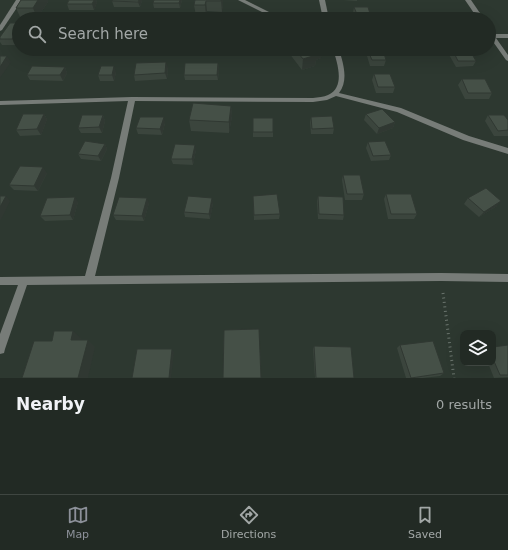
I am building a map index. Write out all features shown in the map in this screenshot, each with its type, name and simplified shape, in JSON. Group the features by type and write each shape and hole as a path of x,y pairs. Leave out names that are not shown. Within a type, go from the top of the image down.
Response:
{"street":[{"path":"0,29 19,0"},
{"path":"241,0 266,12"},
{"path":"322,0 325,12"},
{"path":"468,0 476,12"},
{"path":"496,37 508,36"},
{"path":"496,43 508,59"},
{"path":"0,103 132,99 313,100 329,97 335,94 341,80 341,66 338,56"},
{"path":"335,94 399,110 466,138 508,150"},
{"path":"89,280 115,178 132,99"},
{"path":"0,281 441,277 508,278"},
{"path":"0,349 24,281"}],"path":[{"path":"441,277 454,378"}],"building":[{"path":"21,0 38,0 33,8 16,8"},
{"path":"69,0 94,0 92,4 67,4"},
{"path":"139,0 138,2 112,1"},
{"path":"154,0 180,0 179,3 153,3"},
{"path":"195,0 221,1 206,1 205,5 194,5"},
{"path":"354,7 368,7 370,12 356,12"},
{"path":"10,23 12,23 12,39 0,39"},
{"path":"0,56 7,56 0,67"},
{"path":"301,56 313,56 303,59"},
{"path":"370,56 385,56 386,60 372,60"},
{"path":"456,56 473,56 476,61 458,61"},
{"path":"166,62 165,73 134,75 136,63"},
{"path":"185,63 218,63 217,75 184,75"},
{"path":"32,66 65,67 60,75 27,75"},
{"path":"101,66 114,66 112,75 98,75"},
{"path":"374,74 390,74 395,87 378,87"},
{"path":"462,79 485,79 492,93 468,93"},
{"path":"193,103 231,106 229,122 189,120"},
{"path":"382,109 395,122 379,128 366,114"},
{"path":"23,114 44,114 37,129 16,130"},
{"path":"82,115 103,115 99,127 78,128"},
{"path":"488,115 504,115 508,120 508,130 498,131"},
{"path":"332,116 334,128 312,129 311,117"},
{"path":"140,117 164,117 160,129 136,128"},
{"path":"253,118 273,118 273,132 253,132"},
{"path":"85,141 105,144 98,156 78,154"},
{"path":"385,141 391,155 373,156 368,142"},
{"path":"175,144 195,145 192,159 171,159"},
{"path":"20,166 43,167 34,186 9,185"},
{"path":"343,175 360,175 364,194 347,194"},
{"path":"486,188 501,201 484,212 468,198"},
{"path":"277,194 280,214 254,215 253,196"},
{"path":"386,194 411,194 417,214 391,214"},
{"path":"0,196 6,196 0,207"},
{"path":"188,196 212,198 209,214 184,212"},
{"path":"318,196 343,197 344,215 319,214"},
{"path":"75,197 70,215 40,216 47,198"},
{"path":"119,197 147,198 142,216 113,215"},
{"path":"259,329 261,378 223,378 224,330"},
{"path":"54,331 73,331 71,340 88,340 78,378 22,378 34,341 52,341"},
{"path":"433,341 444,373 411,378 400,345"},
{"path":"508,345 508,375 500,375 496,366 496,347"},
{"path":"314,346 351,347 354,378 316,378"},
{"path":"137,349 172,349 169,378 132,378"}]}
